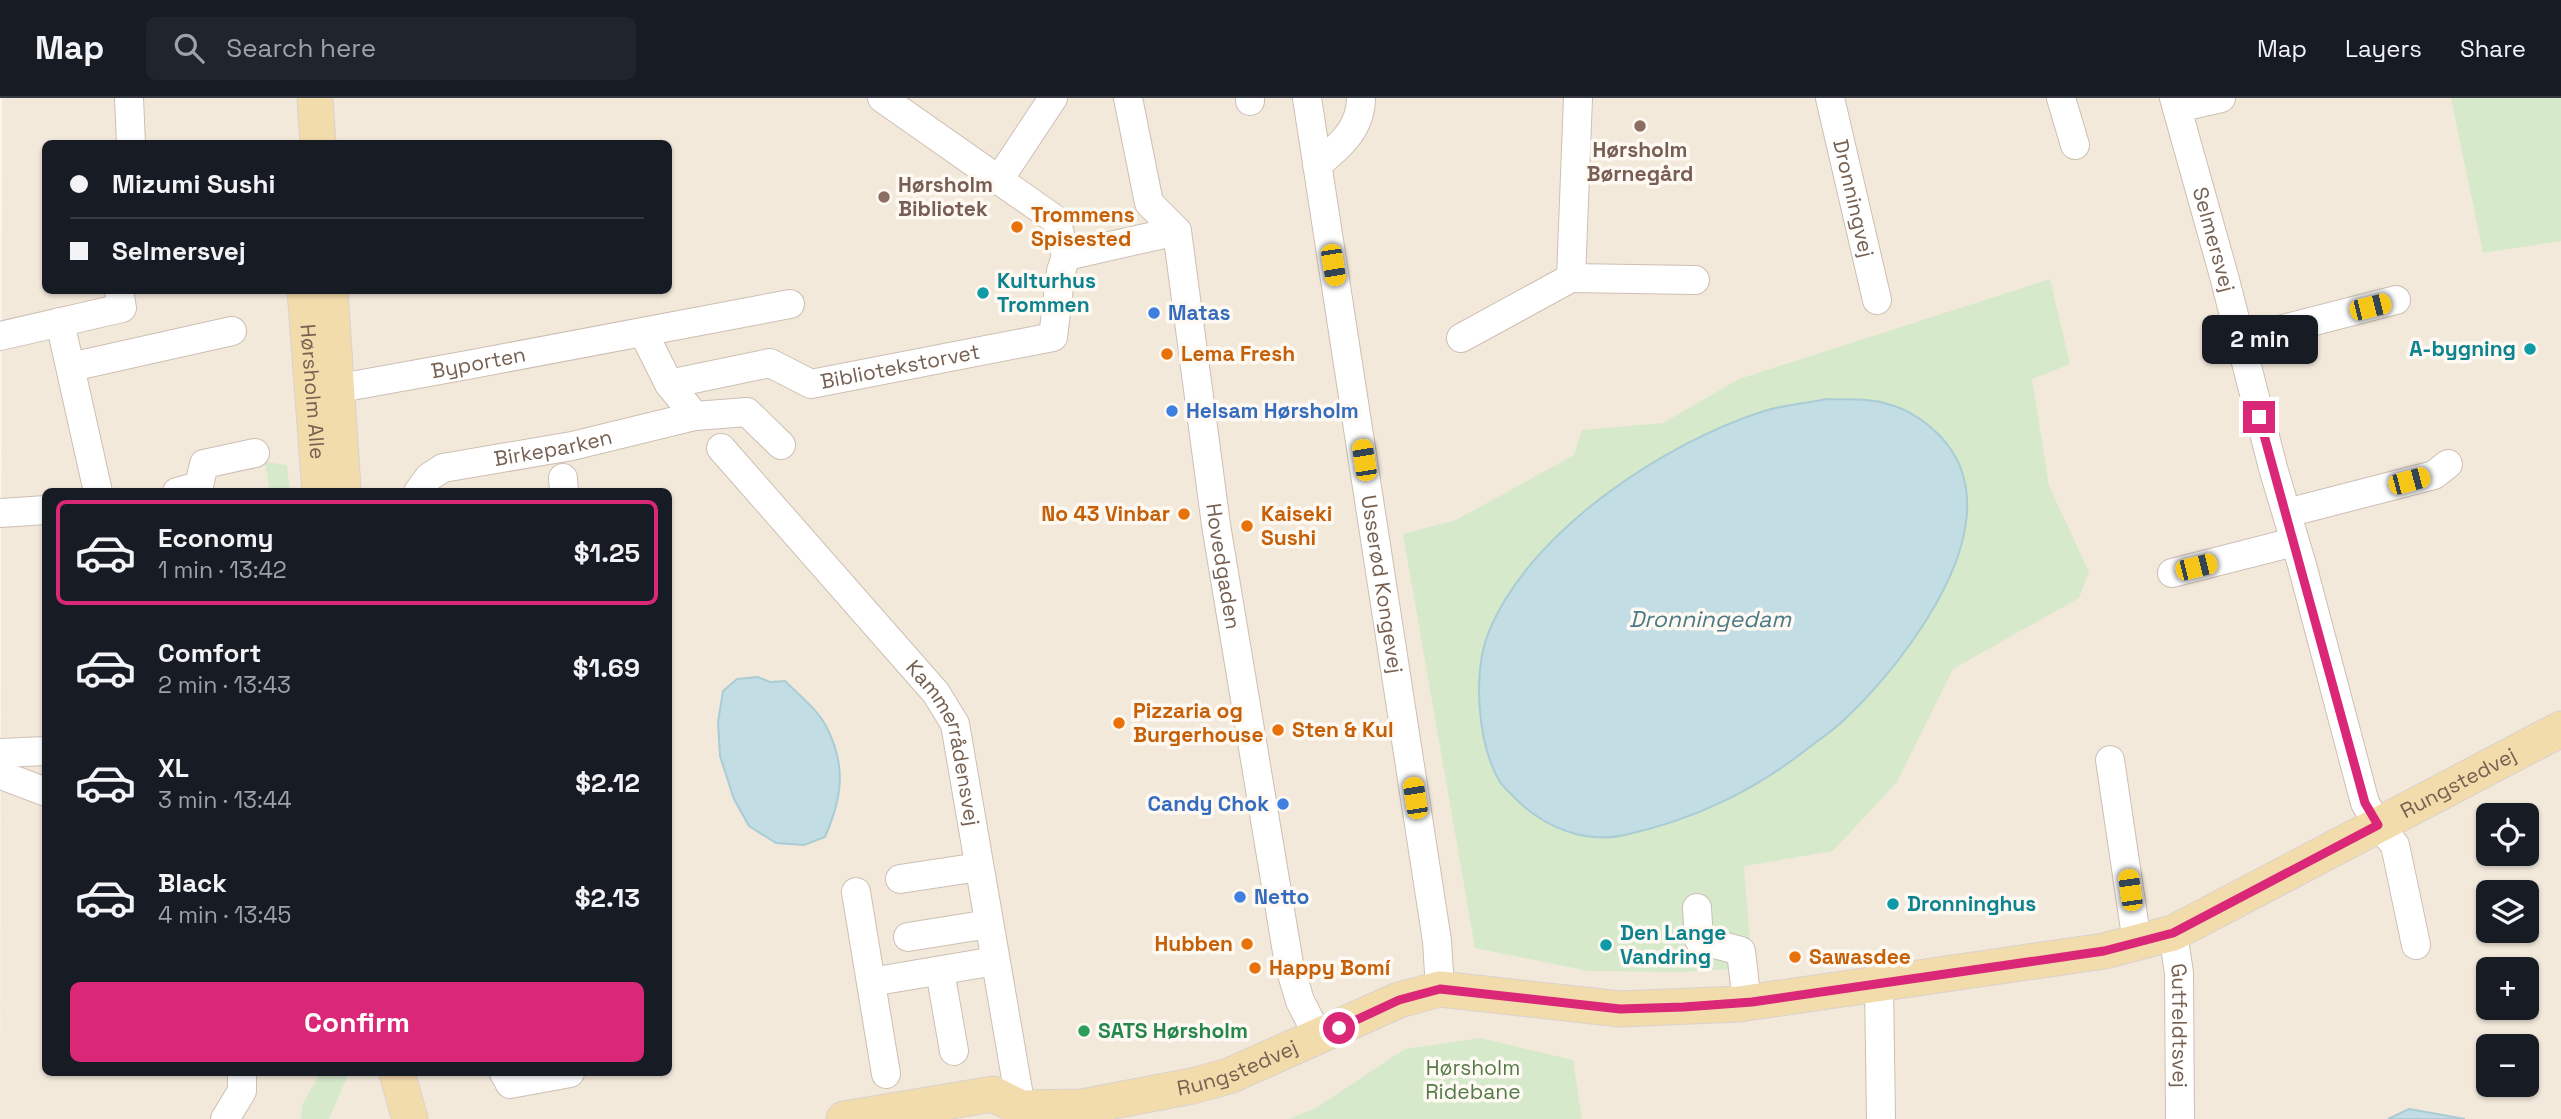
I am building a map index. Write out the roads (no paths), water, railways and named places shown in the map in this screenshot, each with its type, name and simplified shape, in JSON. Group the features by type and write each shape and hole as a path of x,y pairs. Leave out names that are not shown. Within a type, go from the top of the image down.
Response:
{"main road":[{"path":"291,98 295,140"},
{"path":"315,98 318,140"},
{"name":"Hørsholm Alle","path":"306,294 342,488"},
{"name":"Hørsholm Alle","path":"320,488 330,294"},
{"name":"Rungstedvej","path":"844,1119 993,1094 1016,1115 1082,1107 1192,1086 1229,1076 1399,1000 1440,989 1620,1009 1747,1003 2104,951 2173,933 2561,729"},
{"path":"398,1076 410,1119"}],"street":[{"path":"129,98 131,140"},
{"name":"Bibliotekstorvet","path":"669,384 770,363 811,384 1053,337 1064,263 1056,220 882,98"},
{"path":"998,180 1053,98"},
{"path":"1064,263 1177,231 1149,203 1128,98"},
{"name":"Usserød Kongevej","path":"1307,98 1435,928 1440,989"},
{"path":"1317,165 1341,144 1355,126 1361,98"},
{"path":"1571,278 1578,98"},
{"name":"Dronningvej","path":"1830,98 1877,300"},
{"path":"2061,98 2075,145"},
{"path":"2176,103 2221,98"},
{"name":"Selmersvej","path":"2176,103 2365,803 2378,825 2395,845 2416,945"},
{"name":"Hovedgaden","path":"1177,231 1216,525 1289,964 1300,1001 1318,1038"},
{"path":"1461,338 1571,278 1695,281"},
{"path":"0,336 122,308 120,294"},
{"path":"2240,340 2396,300"},
{"name":"Byporten","path":"325,390 790,304"},
{"path":"60,322 97,488"},
{"path":"71,367 232,331"},
{"path":"643,332 669,384 695,416 747,412 781,445"},
{"name":"Birkeparken","path":"421,488 429,477 443,468 572,446 695,416"},
{"name":"Kammerrådensvej","path":"721,448 936,693 955,724 996,961 1016,1115"},
{"path":"192,488 199,486 204,464 255,453"},
{"path":"2287,513 2434,475 2448,464"},
{"path":"0,513 42,510"},
{"path":"2172,573 2294,542"},
{"path":"0,753 42,751"},
{"path":"2110,760 2137,943"},
{"path":"0,772 42,790"},
{"path":"900,879 979,867"},
{"path":"856,892 886,1074"},
{"path":"1697,908 1699,940 1741,951 1747,1003"},
{"path":"908,937 989,924"},
{"name":"Gutfeldtsvej","path":"2173,933 2179,973 2180,1119"},
{"path":"871,982 996,961"},
{"path":"940,971 954,1051"},
{"path":"1879,984 1881,1119"},
{"path":"225,1119 242,1091 242,1076"},
{"path":"506,1076 510,1084 554,1076"}],"water":[{"name":"Dronningedam","path":"1827,399 1877,401 1907,411 1939,435 1961,468 1967,506 1961,545 1946,586 1923,625 1897,661 1841,723 1790,762 1746,790 1676,821 1610,837 1565,831 1538,817 1500,782 1486,748 1482,728 1479,686 1484,646 1490,629 1510,593 1536,558 1569,525 1605,495 1644,468 1725,425 1764,411"},
{"path":"758,677 770,682 785,681 807,702 826,726 837,755 840,782 831,823 825,837 804,845 776,843 749,826 734,799 720,756 718,722 723,691 737,679"},
{"path":"2409,1109 2465,1119 2388,1119"}],"place":[{"name":"Hørsholm Børnegård","path":"1640,126"},
{"name":"Hørsholm Bibliotek","path":"884,197"},
{"name":"Trommens Spisested","path":"1017,227"},
{"name":"Kulturhus Trommen","path":"983,293"},
{"name":"Matas","path":"1154,313"},
{"name":"A-bygning","path":"2530,349"},
{"name":"Lema Fresh","path":"1167,354"},
{"name":"Helsam Hørsholm","path":"1172,411"},
{"name":"No 43 Vinbar","path":"1184,514"},
{"name":"Kaiseki Sushi","path":"1247,526"},
{"name":"Pizzaria og Burgerhouse","path":"1119,723"},
{"name":"Sten & Kul","path":"1278,730"},
{"name":"Candy Chok","path":"1283,804"},
{"name":"Netto","path":"1240,897"},
{"name":"Dronninghus","path":"1893,904"},
{"name":"Hubben","path":"1247,944"},
{"name":"Den Lange Vandring","path":"1606,945"},
{"name":"Sawasdee","path":"1795,957"},
{"name":"Happy Bomí","path":"1255,968"},
{"name":"SATS Hørsholm","path":"1084,1031"}],"park label":[{"name":"Hørsholm Ridebane","path":"1473,1080"}]}
